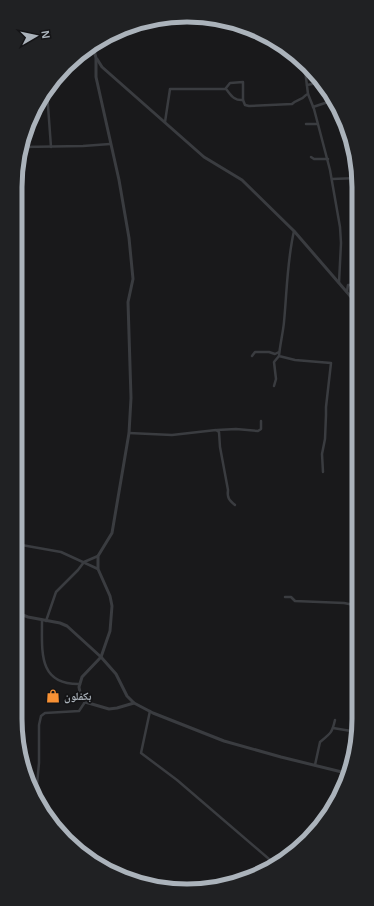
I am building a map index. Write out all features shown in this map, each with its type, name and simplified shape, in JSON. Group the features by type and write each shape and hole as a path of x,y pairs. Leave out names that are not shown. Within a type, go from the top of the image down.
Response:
{"street":[{"path":"94,51 102,67 204,157 242,180 294,231 352,298"},
{"path":"96,58 96,77 119,180 129,238 133,279 128,302 131,398 129,433 112,533 98,556 98,569 110,596 112,606 110,631 101,657 82,677 79,687 81,698 85,702 109,709 134,703"},
{"path":"305,71 308,94 328,159 340,227 341,243 339,283"},
{"path":"226,89 230,83 244,82 243,100 245,105 249,106 292,104 308,94"},
{"path":"307,85 315,83"},
{"path":"165,122 170,89 226,89"},
{"path":"226,89 233,98 238,101 243,100"},
{"path":"47,99 51,147"},
{"path":"313,107 328,102"},
{"path":"306,124 317,124"},
{"path":"27,147 110,144"},
{"path":"311,157 314,159 328,159"},
{"path":"332,179 352,178"},
{"path":"274,386 276,379 274,362 280,354 290,255 294,231"},
{"path":"347,292 348,285 352,285"},
{"path":"252,356 255,352 269,352 280,354 295,360 331,363 322,454 323,472"},
{"path":"129,433 172,435 236,429 258,431 261,429 261,421"},
{"path":"216,430 219,432 220,447 228,490 228,500 235,505"},
{"path":"22,545 61,552 98,569"},
{"path":"80,684 72,685 65,683 55,679 49,674 43,657 44,621 56,592 84,562 98,556"},
{"path":"285,597 290,597 295,601 352,605"},
{"path":"22,614 67,626 101,657 116,674 127,696 134,703 150,711 224,741 343,772"},
{"path":"37,786 39,763 39,725 41,716 45,713 79,711 85,702"},
{"path":"150,711 140,753 177,780 271,861"},
{"path":"315,765 320,742 330,736 335,720"},
{"path":"333,728 352,731"}],"place":[{"name":"بكفلون","path":"53,696"}]}
